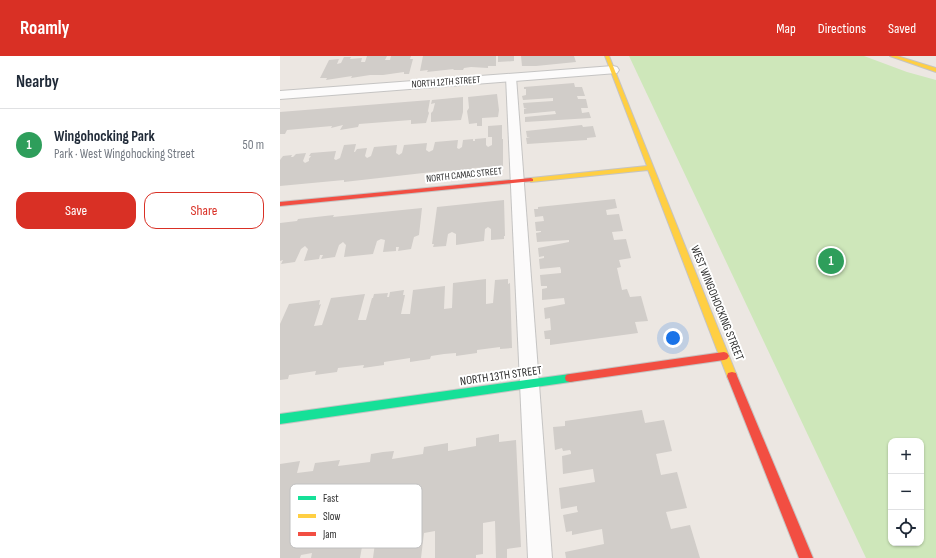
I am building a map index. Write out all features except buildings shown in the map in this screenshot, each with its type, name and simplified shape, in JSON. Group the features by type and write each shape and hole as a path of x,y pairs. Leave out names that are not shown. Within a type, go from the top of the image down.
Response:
{"main road":[{"name":"WEST WINGOHOCKING STREET","path":"607,56 724,356 806,558"},
{"path":"892,56 936,70"},
{"name":"NORTH CAMAC STREET","path":"280,204 650,168"},
{"name":"NORTH 13TH STREET","path":"280,419 724,356"}],"street":[{"name":"NORTH 12TH STREET","path":"280,95 613,70"}],"lane":[{"path":"511,77 528,384 540,558"}],"green space":[{"path":"629,56 864,56 907,72 936,80 936,558 866,558"}],"traffic: fast":[{"path":"280,419 570,378"}],"traffic: slow":[{"path":"607,56 732,376"},
{"path":"892,56 936,70"},
{"path":"531,180 650,168"}],"traffic: jam":[{"path":"280,204 531,180"},
{"path":"570,378 724,356"},
{"path":"732,376 806,558"}],"place":[{"name":"Wingohocking Park","path":"831,261"}]}
